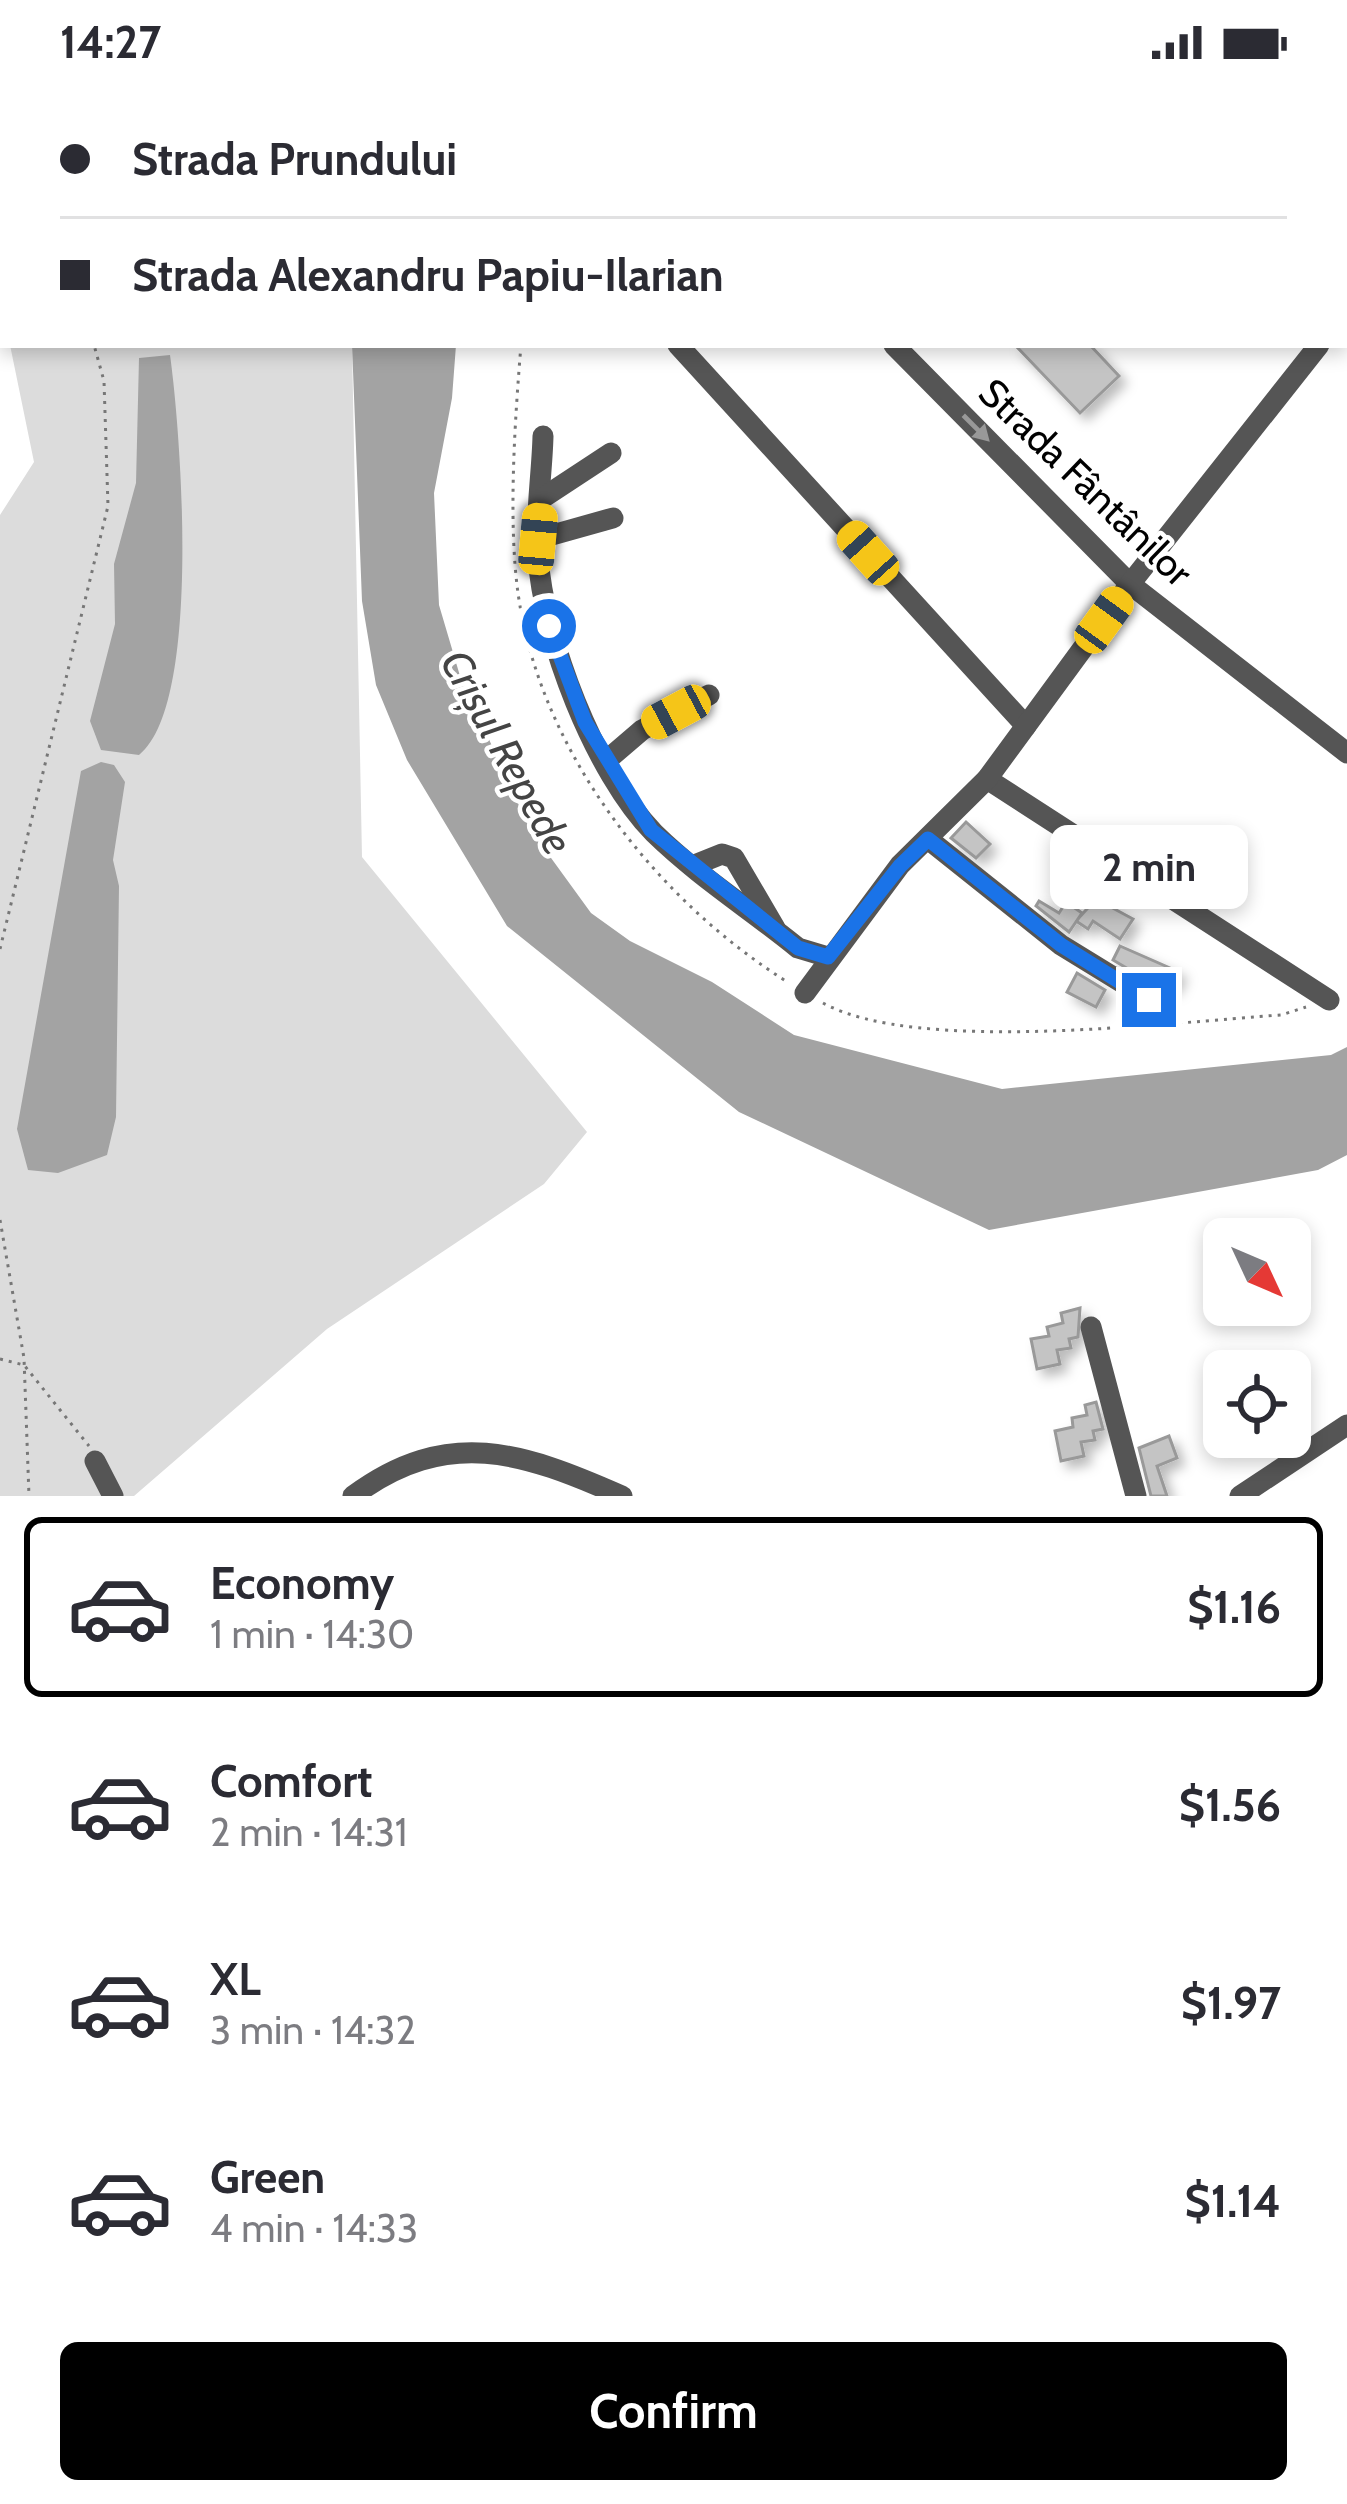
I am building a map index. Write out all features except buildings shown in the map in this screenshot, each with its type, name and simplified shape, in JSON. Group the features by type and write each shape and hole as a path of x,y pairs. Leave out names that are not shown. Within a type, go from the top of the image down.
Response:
{"street":[{"path":"681,348 1026,726"},
{"name":"Strada Fântânilor","path":"897,348 1130,584 1347,753"},
{"path":"805,993 900,866 987,779 1130,584 1317,348"},
{"path":"543,436 538,539 542,597 557,655 607,760 651,830 798,948 828,957"},
{"path":"542,499 611,453"},
{"path":"538,539 613,518"},
{"path":"607,760 642,730 709,695"},
{"path":"987,779 1330,1000"},
{"path":"928,839 1061,945 1149,1000"},
{"path":"692,866 722,854 734,858 775,929"},
{"path":"1091,1328 1136,1496"},
{"path":"1240,1496 1347,1425"},
{"path":"353,1496 403,1463 458,1453 508,1454 549,1464 622,1496"},
{"path":"95,1461 113,1496"}],"path":[{"path":"0,949 108,506 104,381 95,348"},
{"path":"805,993 836,1010 927,1028 1032,1031 1281,1015 1330,1000"},
{"path":"0,1220 10,1256 24,1365 29,1496"},
{"path":"0,1359 24,1365 54,1396 95,1461"}],"shaded area":[{"path":"11,348 352,348 362,857 587,1132 544,1184 327,1329 134,1496 0,1496 0,515 34,462"},
{"path":"352,348 456,348 452,398 434,493 439,605 460,676 530,829 591,913 630,941 712,982 794,1035 1002,1089 1331,1055 1347,1047 1347,1155 1318,1170 989,1230 739,1112 507,926 407,760 376,685 362,601"},
{"path":"170,355 182,503 179,627 172,683 159,727 139,755 101,750 90,721 115,624 114,564 136,483 139,358"},
{"path":"101,762 114,765 125,782 113,860 119,886 116,1117 107,1155 58,1173 28,1170 17,1129 81,771"}],"route":[{"path":"549,626 585,722 651,830 798,948 828,957 900,866 928,839 1061,945 1149,1000"}],"water label":[{"name":"Crișul Repede","path":"507,752"}]}
